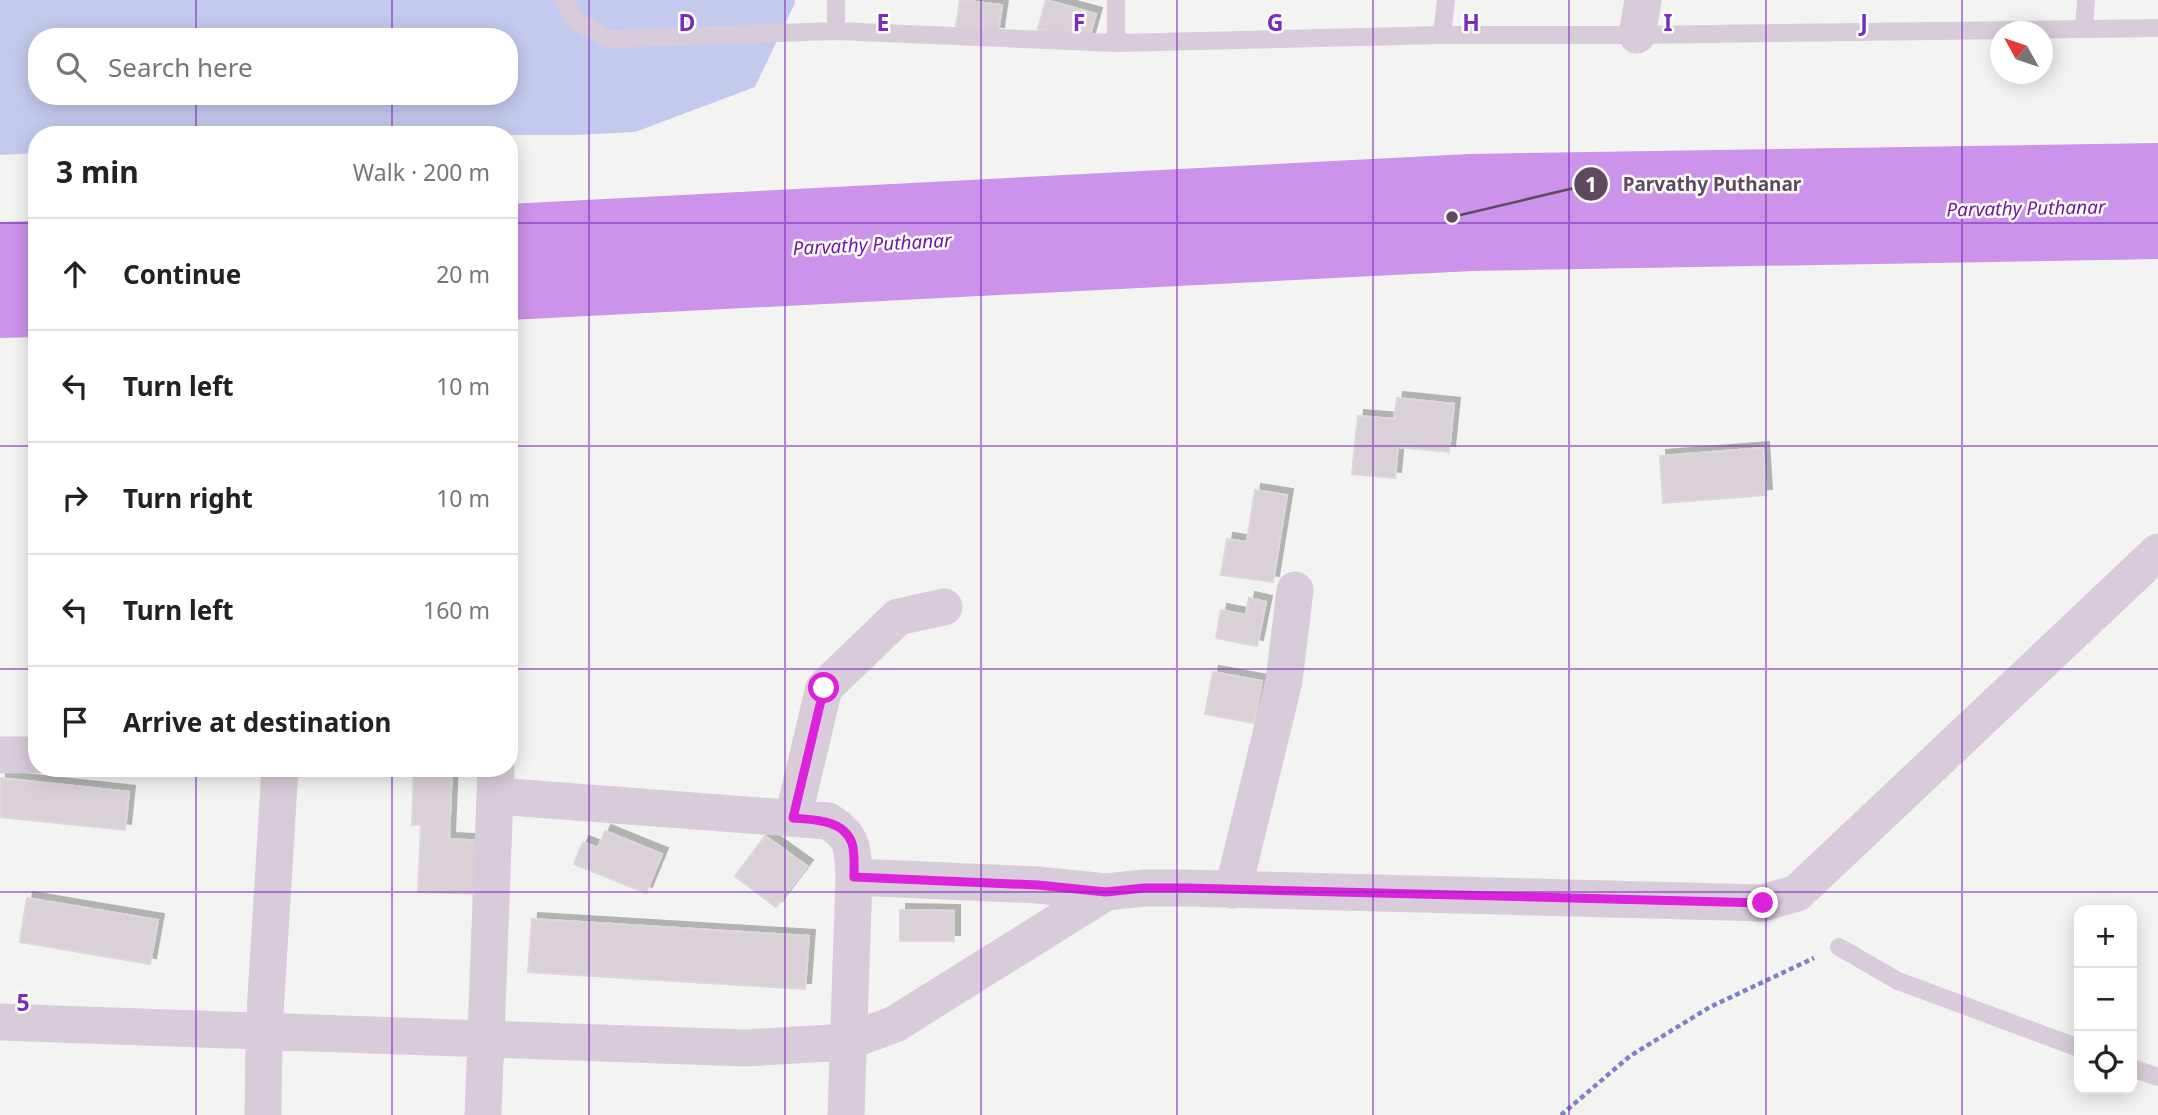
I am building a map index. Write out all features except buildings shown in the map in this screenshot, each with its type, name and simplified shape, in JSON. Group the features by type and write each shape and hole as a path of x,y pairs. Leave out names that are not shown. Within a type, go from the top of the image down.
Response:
{"street":[{"path":"854,877 1038,885 1106,892 1144,888 1763,903 1797,893 2158,552"},
{"path":"1233,890 1284,681 1295,590"},
{"path":"793,818 824,688 898,617 944,607"},
{"path":"0,755 28,755"},
{"path":"263,1115 264,1031 279,777"},
{"path":"483,1115 496,782 828,821 843,831 852,844 854,877 846,1115"},
{"path":"0,1022 745,1048 847,1042 895,1024 1106,892"}],"lane":[{"path":"565,0 576,21 609,38 836,31 1116,43 1442,35 1640,18 2158,28"},
{"path":"836,0 836,31"},
{"path":"1116,0 1116,43"},
{"path":"1442,35 1446,0"},
{"path":"2084,28 2086,0"},
{"path":"1839,947 1898,981 2074,1046"},
{"path":"2137,1070 2158,1077"}],"path":[{"path":"1561,1115 1630,1056 1710,1007 1839,947"}],"shaded area":[{"path":"0,0 795,0 755,87 635,132 518,135 518,126 28,126 28,153 0,155"}],"water":[{"path":"2158,143 2158,259 1472,271 518,320 518,204 1469,154"},
{"path":"28,221 28,337 0,338 0,222"}],"place":[{"name":"Parvathy Puthanar","path":"1452,217"}],"route":[{"path":"824,688 793,818 828,821 843,831 852,844 854,877 1038,885 1106,892 1186,888 1763,903"}]}
